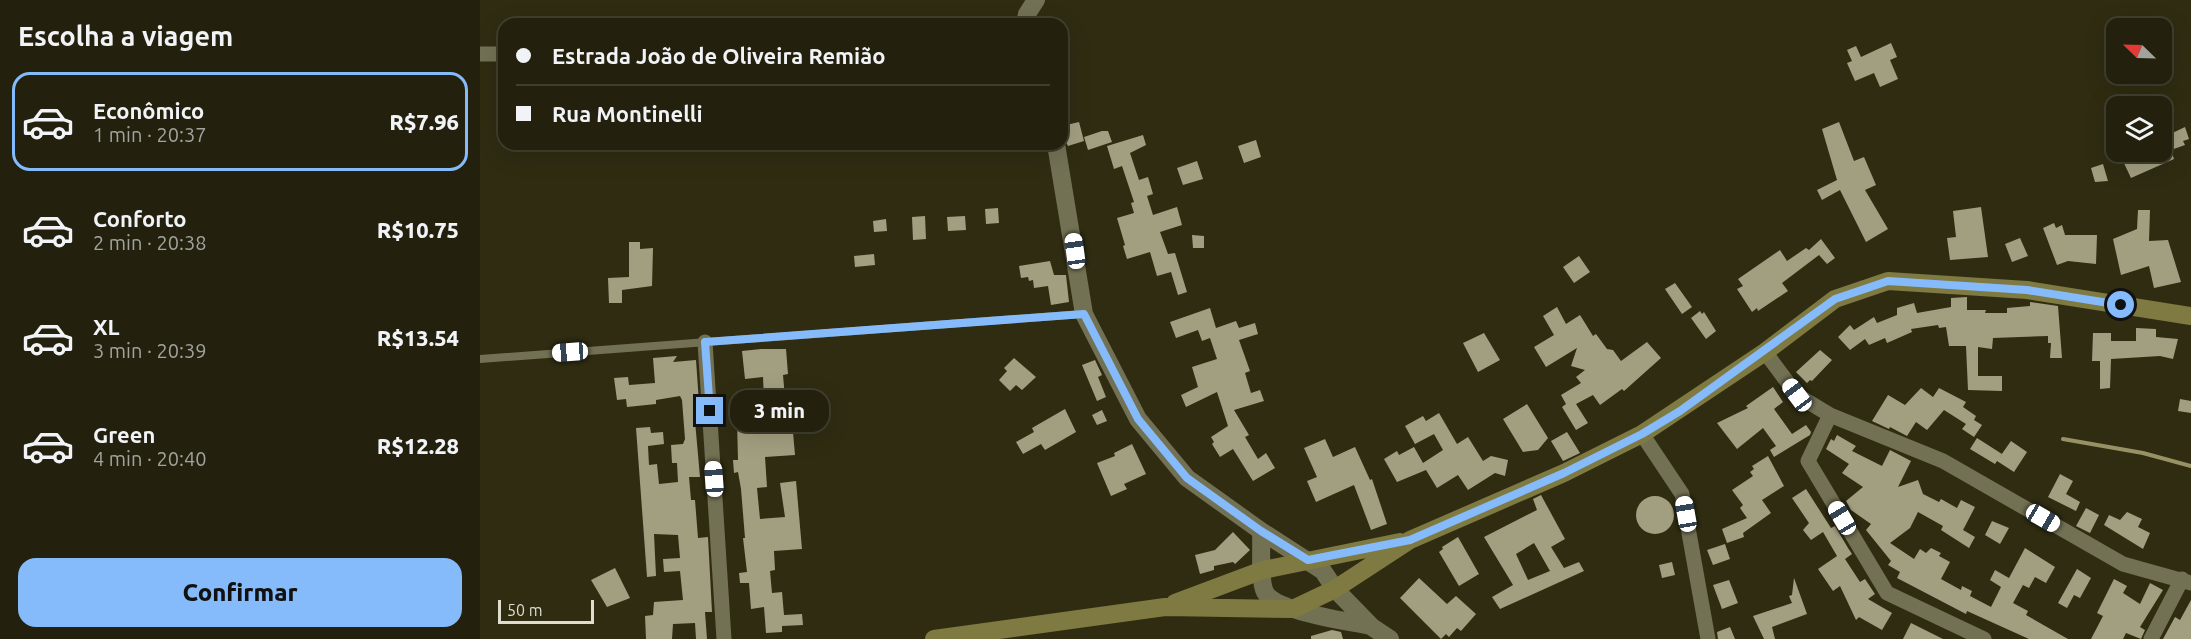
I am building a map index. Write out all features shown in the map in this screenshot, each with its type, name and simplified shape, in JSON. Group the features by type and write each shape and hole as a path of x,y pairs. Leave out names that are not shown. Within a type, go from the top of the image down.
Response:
{"main road":[{"path":"934,639 1165,607 1293,609 1335,589 1410,540 1564,473 1642,434 1765,352 1835,299 1888,281 2027,290 2191,316"},
{"path":"1165,607 1263,570 1410,540"}],"street":[{"path":"1026,18 1036,0"},
{"path":"480,54 498,54"},
{"path":"1057,150 1084,314 1138,419 1187,478 1261,531 1323,571 1335,589 1372,627 1390,639"},
{"path":"705,342 724,639"},
{"path":"1765,352 1797,395 1830,415 1943,461 2123,564 2187,581 2151,639"},
{"path":"1830,415 1808,461 1887,593 1984,639"},
{"path":"1642,434 1682,494 1708,639"},
{"path":"1261,531 1263,586 1270,599 1293,609 1372,627"}],"lane":[{"path":"480,359 1084,314"}],"building":[{"path":"1891,43 1897,57 1890,60 1898,79 1880,87 1874,73 1855,81 1847,63 1852,61 1847,50 1856,46 1861,57"},
{"path":"1079,122 1084,141 1068,146 1068,125"},
{"path":"1839,122 1854,161 1864,157 1876,185 1865,190 1888,229 1866,242 1840,190 1822,200 1817,190 1837,180 1822,129"},
{"path":"2185,127 2189,139 2183,141 2185,145 2172,150 2172,133"},
{"path":"1108,131 1112,142 1088,150 1084,137"},
{"path":"1143,135 1146,145 1130,153 1139,180 1148,177 1153,194 1147,196 1153,215 1177,207 1182,225 1160,232 1168,254 1175,253 1187,292 1178,295 1171,272 1157,276 1150,252 1127,259 1123,246 1125,245 1117,218 1134,213 1131,203 1134,202 1122,166 1114,169 1107,146"},
{"path":"1256,140 1261,157 1244,163 1238,146"},
{"path":"1197,161 1203,179 1183,185 1177,168"},
{"path":"2123,162 2167,162 2131,178"},
{"path":"2103,164 2108,181 2095,182 2091,168"},
{"path":"1981,207 1988,257 1950,260 1947,238 1956,237 1953,211"},
{"path":"998,208 999,223 986,224 985,209"},
{"path":"2138,210 2150,210 2149,241 2168,240 2181,282 2154,288 2149,266 2121,275 2113,239 2137,229"},
{"path":"925,216 926,239 913,240 912,217"},
{"path":"965,216 966,230 948,231 947,217"},
{"path":"886,219 887,231 874,232 873,221"},
{"path":"2054,223 2056,228 2062,225 2065,235 2097,235 2096,264 2068,261 2057,265 2043,228"},
{"path":"1192,235 1204,236 1204,248 1193,248"},
{"path":"2020,238 2028,256 2012,262 2005,244"},
{"path":"1821,239 1835,258 1827,264 1819,255 1782,283 1788,291 1758,311 1757,308 1752,312 1737,289 1743,286 1738,279 1780,250 1787,261 1806,248 1809,250"},
{"path":"629,242 640,242 640,249 653,248 652,286 622,290 622,303 609,303 608,278 629,277"},
{"path":"874,254 875,265 855,267 854,256"},
{"path":"1579,256 1590,272 1574,283 1563,267"},
{"path":"1050,261 1054,275 1066,275 1069,302 1051,305 1048,286 1034,288 1033,280 1029,281 1028,277 1021,278 1019,266"},
{"path":"1675,283 1692,307 1682,314 1665,289"},
{"path":"1967,297 1967,310 1986,310 1985,313 2007,313 2007,308 2030,306 2030,302 2058,306 2062,358 2050,358 2051,343 2048,343 2048,336 1993,338 1992,349 1978,347 1978,376 2002,376 2002,391 1968,390 1966,346 1949,346 1946,327 1939,328 1938,325 1911,329 1912,332 1887,343 1885,338 1869,345 1865,339 1850,350 1838,337 1850,325 1854,330 1874,317 1877,323 1897,315 1897,308 1914,303 1917,313 1951,307 1951,298"},
{"path":"1557,307 1566,324 1580,315 1593,336 1596,334 1607,349 1613,350 1621,361 1647,342 1661,358 1624,391 1622,389 1600,405 1593,395 1576,404 1588,423 1576,430 1562,407 1566,404 1561,395 1581,383 1576,377 1585,370 1571,366 1577,348 1546,367 1534,347 1554,335 1543,316"},
{"path":"1210,308 1216,328 1236,321 1239,328 1255,323 1258,334 1239,340 1250,371 1245,373 1251,393 1260,390 1264,401 1234,410 1249,435 1245,437 1258,459 1266,453 1275,468 1253,481 1233,449 1220,457 1212,444 1214,442 1211,437 1228,426 1217,392 1186,407 1181,395 1198,387 1192,367 1217,359 1210,338 1202,341 1198,330 1176,338 1170,322"},
{"path":"1700,311 1702,314 1704,312 1716,331 1706,339 1691,318"},
{"path":"2136,328 2156,329 2156,337 2178,339 2173,359 2160,356 2111,359 2110,388 2100,389 2100,361 2092,361 2093,333 2111,333 2111,341 2136,341"},
{"path":"1484,333 1500,360 1478,372 1463,343"},
{"path":"786,349 788,374 783,375 785,398 790,398 795,455 765,457 767,487 757,488 760,519 785,517 780,483 796,481 802,549 774,551 775,570 770,571 772,593 782,592 784,615 802,614 803,625 782,626 782,632 766,633 764,607 751,609 749,583 740,583 739,573 747,572 741,489 738,472 734,473 733,460 738,460 737,421 751,420 750,400 764,400 763,377 745,379 742,351"},
{"path":"1820,350 1832,360 1812,381 1807,383 1796,372"},
{"path":"677,356 673,362 696,360 699,403 696,403 697,420 695,421 700,477 689,477 691,500 695,500 698,538 708,537 712,612 705,612 707,639 696,639 695,623 673,624 672,639 646,639 645,616 653,615 654,602 683,600 680,571 664,572 663,559 680,558 678,535 654,534 656,576 647,577 636,428 650,427 651,433 663,432 664,444 648,446 649,465 657,464 659,484 678,482 677,463 672,463 671,445 683,444 685,439 682,400 680,396 656,400 656,404 627,407 626,399 617,400 614,378 628,377 629,385 655,383 653,358"},
{"path":"1014,358 1036,377 1022,390 1016,385 1010,391 999,380 1007,371 1004,368"},
{"path":"1095,360 1102,375 1098,377 1106,397 1097,401 1082,365"},
{"path":"1773,387 1783,402 1774,409 1792,434 1806,425 1811,432 1810,435 1774,457 1770,450 1776,446 1763,428 1737,449 1717,423 1748,408 1746,406"},
{"path":"1921,388 1933,397 1939,388 1966,402 1963,407 1976,416 1974,420 1982,425 1974,437 1962,429 1966,424 1944,410 1927,430 1916,422 1907,436 1872,421 1888,395 1905,405"},
{"path":"2180,399 2191,401 2191,413 2178,411"},
{"path":"1527,404 1548,438 1538,450 1523,452 1503,419"},
{"path":"1065,409 1076,432 1045,450 1041,444 1023,454 1016,442 1034,432 1032,428"},
{"path":"1102,410 1107,421 1097,425 1092,415"},
{"path":"1439,413 1457,444 1468,437 1483,461 1491,456 1508,460 1505,476 1495,473 1468,490 1458,475 1437,488 1426,470 1397,482 1384,459 1397,451 1399,455 1414,447 1423,463 1443,450 1434,434 1415,444 1405,426 1423,416 1426,421"},
{"path":"1567,432 1580,453 1563,461 1551,441"},
{"path":"1837,435 1856,446 1852,451 1882,466 1890,450 1911,461 1898,487 1918,480 1923,494 1939,502 1941,499 1957,508 1961,500 1975,507 1963,530 1975,537 1969,548 1941,530 1943,526 1918,512 1910,528 1890,543 1914,559 1920,549 1926,553 1931,548 1941,553 1939,556 1950,562 1941,579 1961,590 1962,586 1972,591 1970,596 1991,607 2001,587 1990,580 1995,570 2009,578 2025,548 2055,567 2046,583 2035,577 2029,588 2023,585 2013,603 2028,611 2026,615 2068,639 2029,639 1967,611 1966,614 1897,578 1900,572 1888,565 1891,561 1866,530 1871,524 1851,510 1846,501 1863,487 1842,473 1849,464 1826,449 1831,439 1834,441"},
{"path":"1977,438 2002,454 2011,441 2027,452 2014,472 1997,461 1995,464 1970,449"},
{"path":"1325,439 1333,457 1355,447 1370,480 1372,479 1387,524 1371,530 1354,485 1316,502 1307,481 1317,477 1304,448"},
{"path":"1132,444 1146,474 1124,484 1127,489 1111,496 1097,463 1115,456 1114,453"},
{"path":"1768,456 1784,486 1762,500 1771,513 1743,533 1744,537 1727,543 1722,529 1747,518 1740,508 1743,505 1732,490 1753,476 1750,472 1754,469 1752,466"},
{"path":"2060,474 2073,481 2066,494 2080,502 2076,511 2048,497"},
{"path":"1806,489 1831,528 1835,526 1852,554 1845,559 1860,582 1865,579 1875,594 1868,599 1892,613 1882,630 1859,617 1856,620 1840,586 1833,591 1818,569 1837,556 1823,532 1811,540 1803,530 1809,523 1792,498"},
{"path":"1541,495 1565,539 1551,547 1564,568 1579,562 1584,571 1500,609 1492,597 1513,585 1484,537 1537,510 1533,499","holes":["1534,543 1550,571 1528,580 1516,554"]},
{"path":"1655,496 1669,501 1674,515 1669,529 1655,534 1641,529 1636,515 1641,501"},
{"path":"2086,508 2099,515 2090,533 2076,526"},
{"path":"2127,512 2142,519 2138,527 2150,533 2143,549 2104,525 2109,515 2120,520"},
{"path":"1992,521 2009,528 2000,544 1985,535"},
{"path":"1233,532 1250,550 1235,564 1233,562 1214,566 1214,570 1200,574 1195,555 1215,550"},
{"path":"1458,537 1479,574 1459,586 1439,552 1443,549 1442,547"},
{"path":"1725,544 1730,559 1713,565 1707,550"},
{"path":"1672,562 1675,575 1662,578 1659,565"},
{"path":"615,568 630,598 607,607 591,580"},
{"path":"2077,569 2091,578 2080,598 2074,595 2067,608 2058,603"},
{"path":"1419,578 1447,604 1456,596 1476,614 1461,631 1457,628 1449,637 1446,634 1441,639 1400,598"},
{"path":"1794,578 1807,614 1772,627 1775,639 1764,639 1753,616 1792,603 1789,596 1792,595"},
{"path":"2114,579 2127,586 2123,593 2140,604 2150,583 2163,590 2140,627 2145,630 2141,639 2126,633 2123,639 2091,639 2103,616 2097,613"},
{"path":"1729,580 1738,603 1722,609 1713,585"},
{"path":"2191,600 2191,639 2163,639 2175,617 2180,620"},
{"path":"1911,623 1943,639 1903,639"},
{"path":"1730,627 1735,639 1718,639 1717,632"},
{"path":"1332,630 1341,632 1343,639 1311,639 1311,636"}],"waterway":[{"path":"2063,439 2143,453 2191,466"}],"route":[{"path":"710,411 705,342 1084,314 1138,419 1187,478 1261,531 1308,560 1410,540 1564,473 1642,434 1680,411 1765,352 1835,299 1888,281 2027,290 2121,305"}]}
